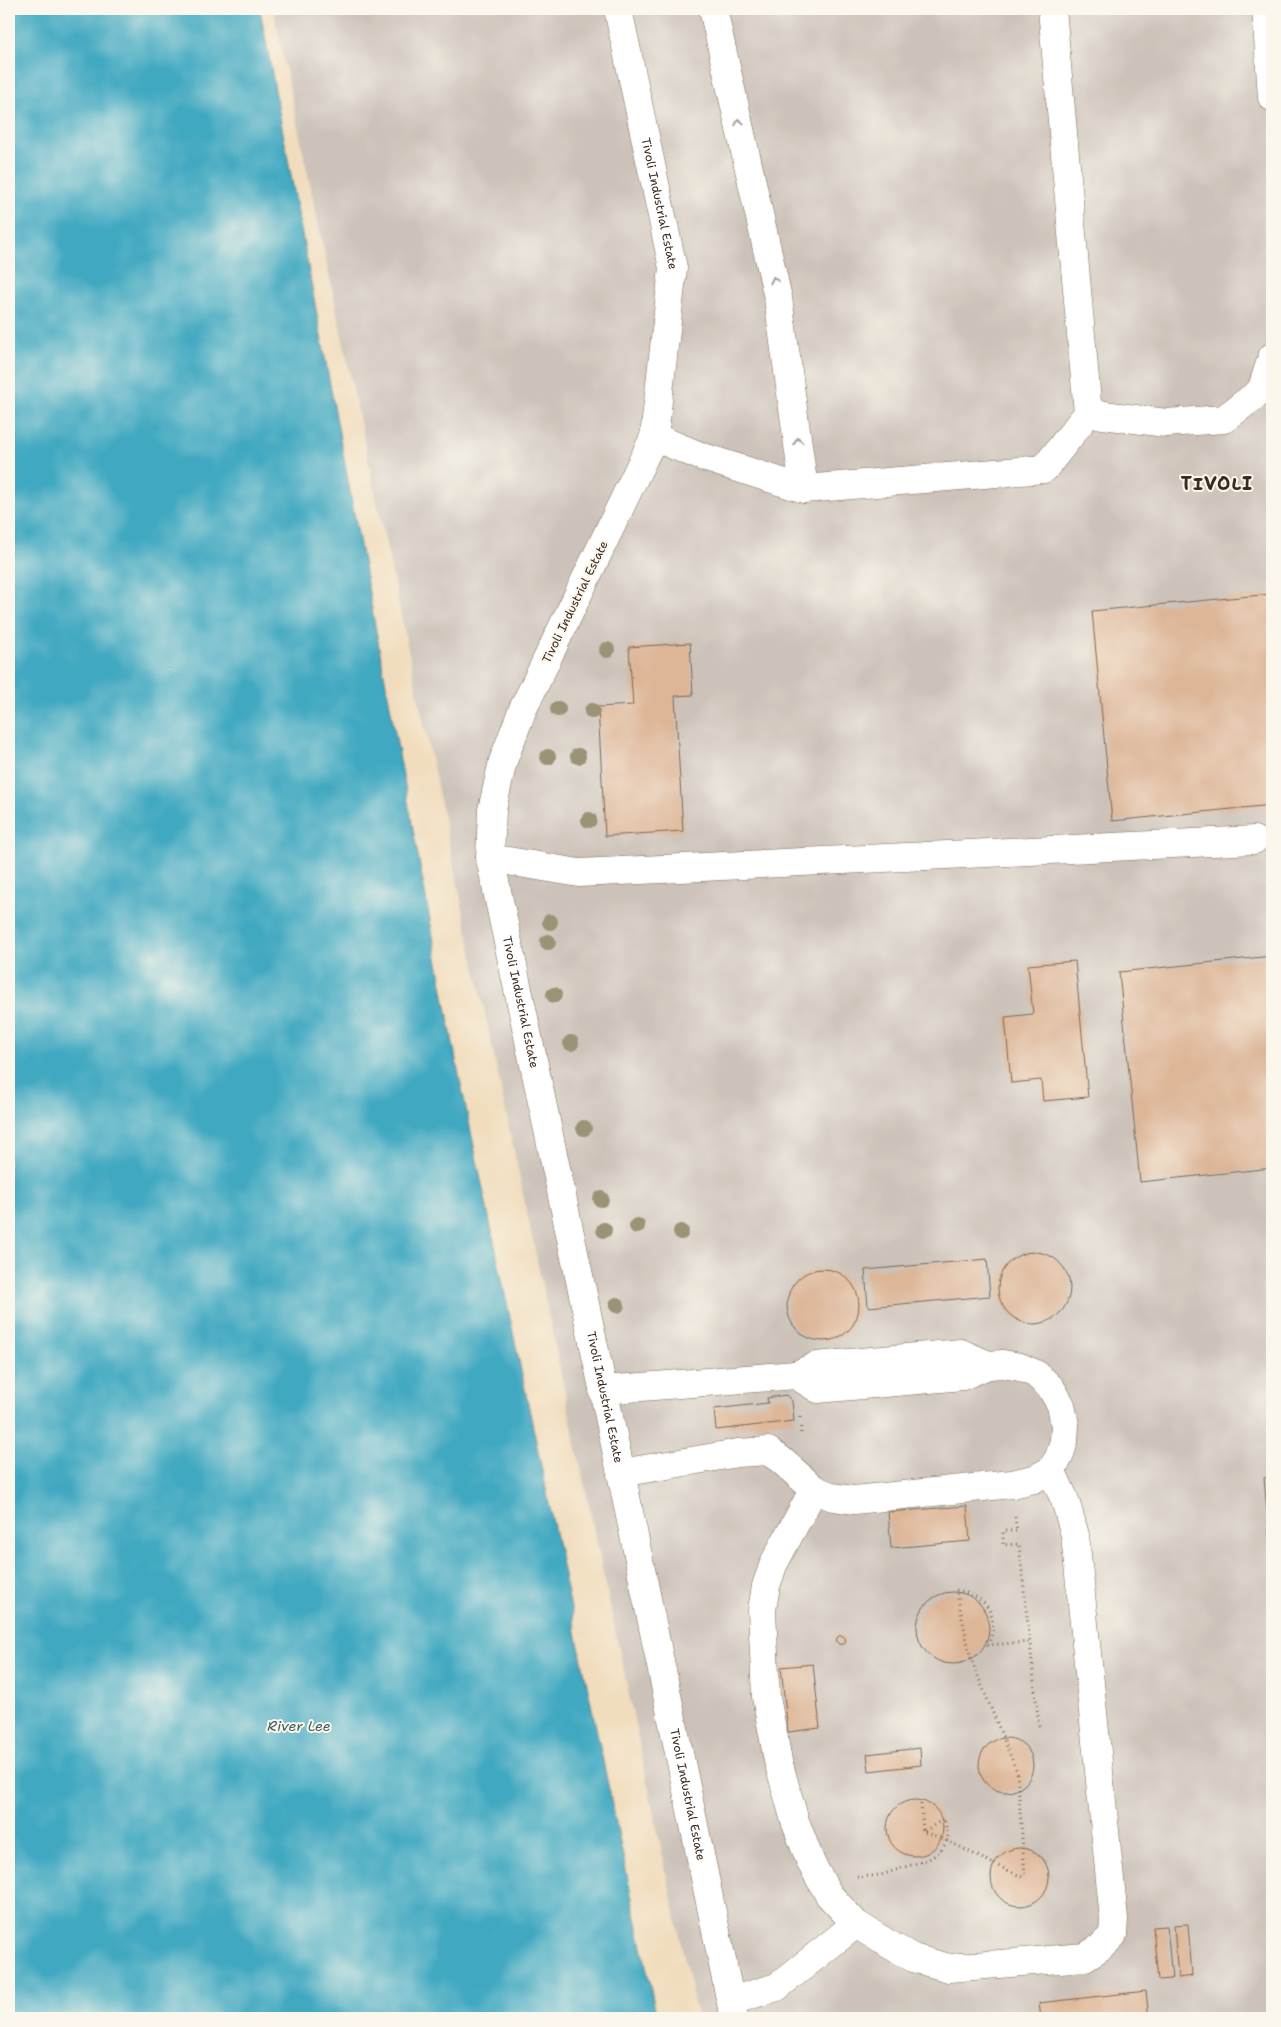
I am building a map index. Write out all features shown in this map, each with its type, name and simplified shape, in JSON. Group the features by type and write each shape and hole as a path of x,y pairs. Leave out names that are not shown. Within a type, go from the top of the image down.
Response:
{"lane":[{"name":"Tivoli Industrial Estate","path":"618,9 674,268 654,437 518,719 503,761 492,810 490,858 733,2010"},
{"path":"714,9 778,298 804,489"},
{"path":"654,437 700,456 804,489 1044,469 1088,413 1052,9"},
{"path":"1266,9 1272,97"},
{"path":"1088,413 1166,423 1224,419 1261,391 1272,357"},
{"path":"490,858 579,873 1254,840"},
{"path":"603,1390 796,1374 816,1366 961,1353 988,1365 1004,1364 1020,1367 1036,1374 1051,1388 1061,1405 1065,1425 1064,1441 1059,1457 1051,1470 1034,1479 1012,1484 854,1500 833,1497 814,1489 768,1451 738,1453 621,1473"},
{"path":"814,1489 774,1563 766,1586 762,1610 766,1697 778,1761 811,1863 829,1895 856,1924 913,1958 950,1968 1085,1957 1101,1947 1113,1935 1114,1919 1075,1535 1065,1500 1051,1470"},
{"path":"733,2010 777,1987 856,1924"}],"path":[{"path":"768,1451 802,1440 796,1374"},
{"path":"1017,1530 1003,1531 1003,1545 1018,1544 1039,1726"},
{"path":"923,1832 942,1838 1020,1876 1025,1875 1017,1772 1001,1738 970,1659 956,1590 969,1592 981,1599 989,1610 993,1628 988,1646 1029,1642"},
{"path":"921,1804 923,1832"},
{"path":"866,1876 881,1875 918,1861 929,1859 940,1852 946,1843 948,1835 944,1819 923,1832"}],"shaded area":[{"path":"273,9 1272,9 1272,2018 697,2018"}],"water":[{"name":"River Lee","path":"9,9 260,9 458,1070 657,2018 9,2018"}],"building":[{"path":"1272,594 1272,805 1112,821 1092,611"},
{"path":"690,643 693,695 675,696 683,831 605,836 598,707 633,705 629,647"},
{"path":"1272,956 1272,1168 1140,1182 1119,972"},
{"path":"1075,961 1088,1097 1043,1101 1041,1080 1011,1083 1005,1017 1033,1014 1028,965"},
{"path":"1034,1252 1054,1258 1064,1268 1070,1288 1064,1308 1054,1318 1034,1324 1014,1318 1004,1308 998,1288 1004,1268 1014,1258"},
{"path":"987,1259 990,1296 868,1307 865,1270"},
{"path":"823,1269 843,1275 853,1285 859,1305 853,1325 843,1335 823,1341 803,1335 793,1325 787,1305 793,1285 803,1275"},
{"path":"786,1395 792,1401 794,1421 716,1430 714,1409 768,1403 767,1398"},
{"path":"1272,1477 1272,1554 1271,1554 1264,1478"},
{"path":"967,1506 970,1541 891,1548 888,1512"},
{"path":"953,1592 973,1598 983,1608 989,1628 983,1648 973,1658 953,1664 933,1658 923,1648 917,1628 923,1608 933,1598"},
{"path":"841,1635 846,1640 841,1645 836,1640"},
{"path":"813,1664 820,1728 788,1732 781,1667"},
{"path":"1001,1738 1011,1738 1021,1742 1029,1750 1033,1765 1029,1780 1021,1788 1011,1792 1001,1792 991,1788 983,1780 979,1770 979,1760 983,1750 991,1742"},
{"path":"920,1748 921,1765 869,1771 867,1754"},
{"path":"915,1800 926,1802 935,1808 941,1817 943,1828 941,1839 935,1848 926,1854 915,1856 904,1854 895,1848 889,1839 887,1828 889,1817 895,1808 904,1802"},
{"path":"1020,1848 1031,1850 1044,1861 1049,1877 1047,1888 1036,1901 1020,1906 1009,1904 996,1893 991,1877 993,1866 1004,1853"},
{"path":"1188,1924 1192,1976 1178,1978 1174,1925"},
{"path":"1167,1926 1172,1979 1158,1980 1153,1927"},
{"path":"1146,1991 1149,2018 1041,2018 1039,2003"}],"district":[{"name":"TIVOLI","path":"1217,484"}]}
